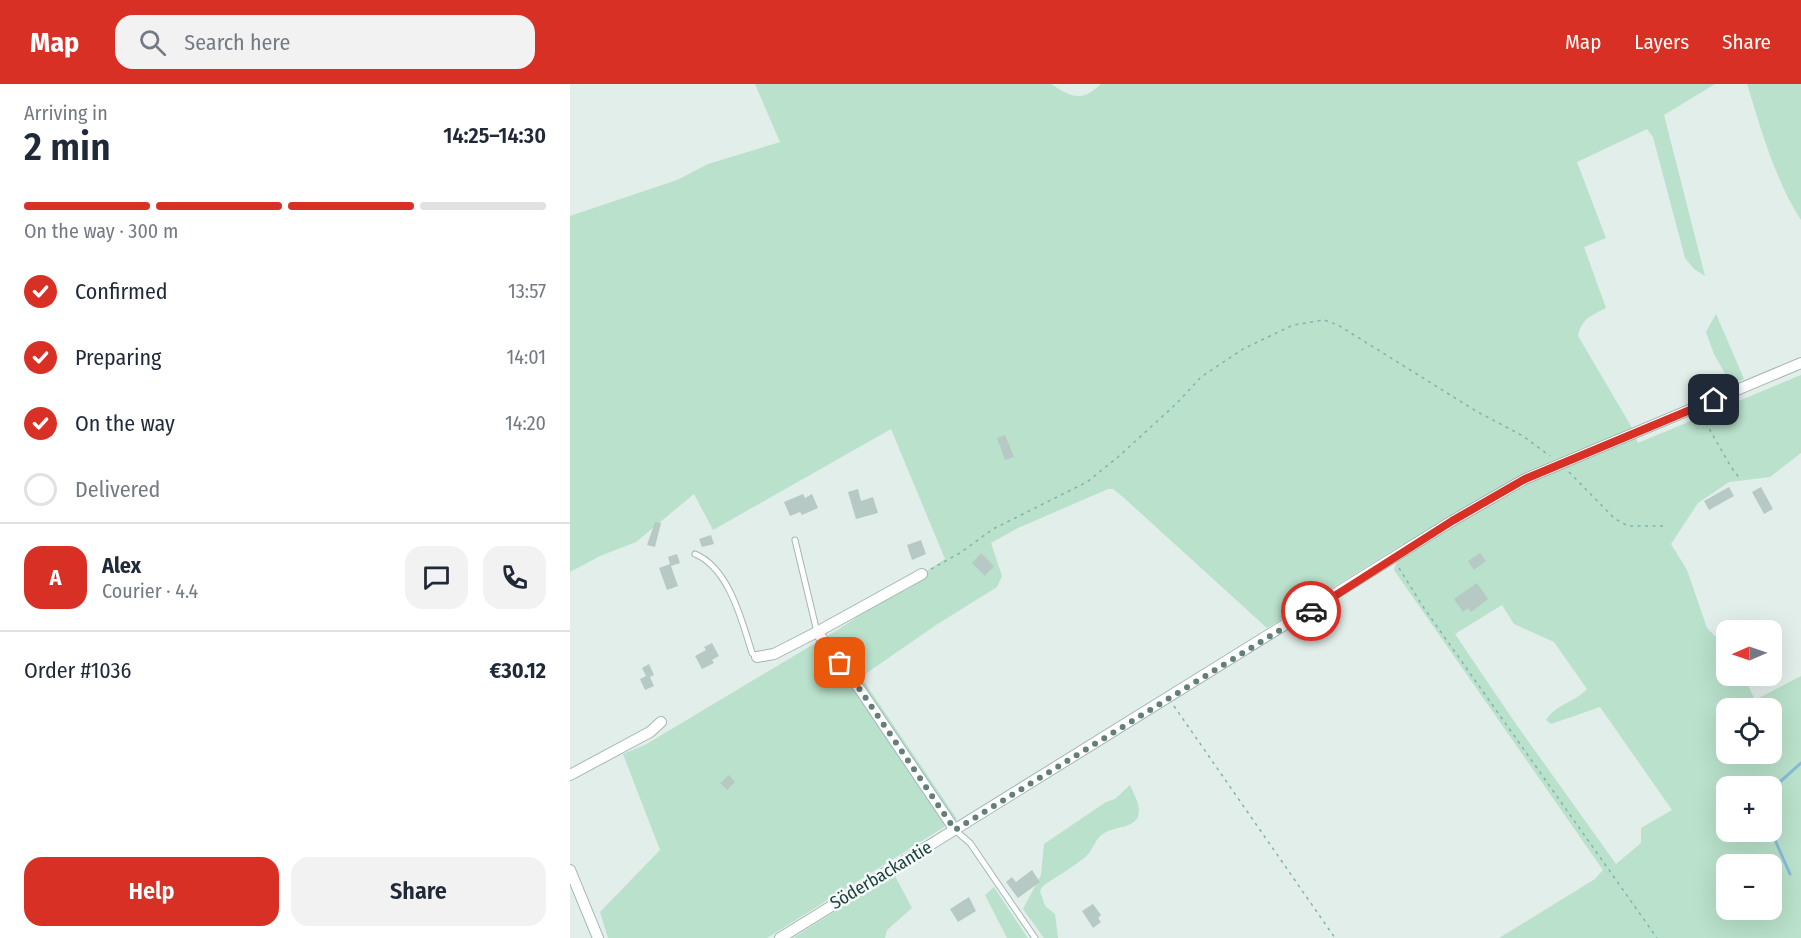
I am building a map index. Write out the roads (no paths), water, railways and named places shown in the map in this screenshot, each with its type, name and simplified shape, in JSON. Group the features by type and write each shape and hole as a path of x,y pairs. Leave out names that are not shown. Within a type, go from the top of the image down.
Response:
{"street":[{"name":"Söderbackantie","path":"780,938 1452,521 1517,484 1801,363"},
{"path":"757,657 774,654 922,574"},
{"path":"817,632 861,691 955,830"},
{"path":"570,775 650,732 661,722"},
{"path":"570,870 598,938"}],"lane":[{"path":"795,540 817,632"},
{"path":"695,554 716,567 736,609 752,653 757,657"},
{"path":"955,830 970,843 1035,938"}],"waterway":[{"path":"1782,780 1801,763"},
{"path":"1776,842 1790,874"}]}
